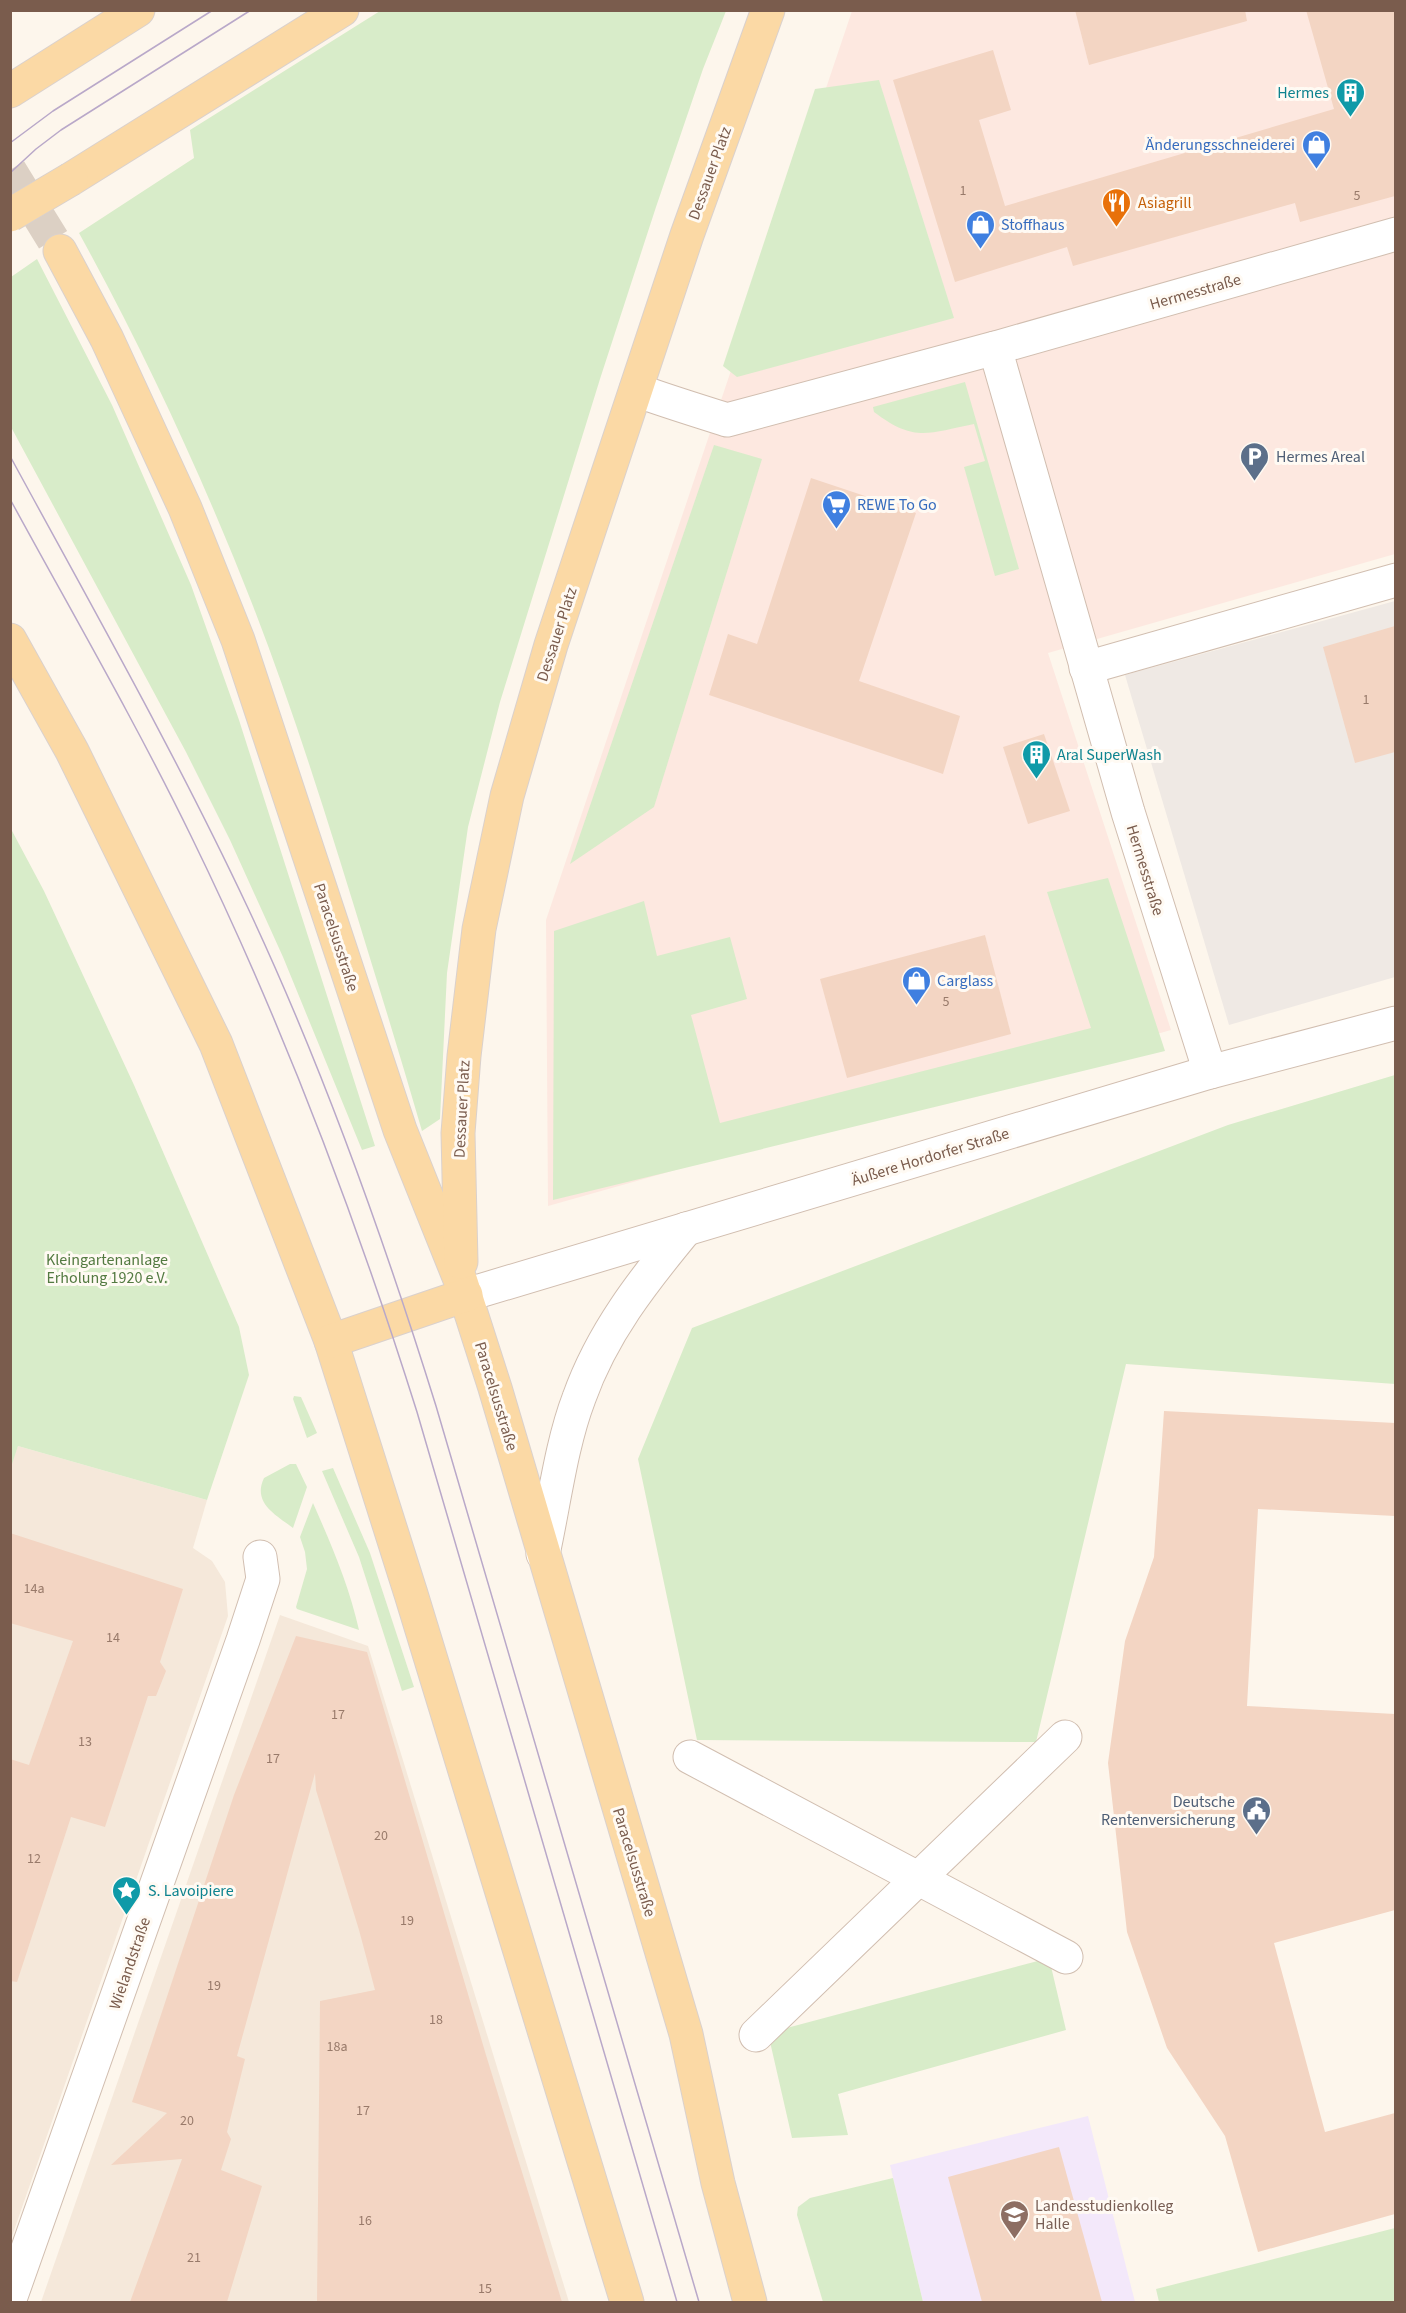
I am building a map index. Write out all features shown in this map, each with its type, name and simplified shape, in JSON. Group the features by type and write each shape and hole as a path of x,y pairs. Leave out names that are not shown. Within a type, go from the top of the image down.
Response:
{"main road":[{"path":"12,90 138,10"},
{"path":"10,215 72,179 342,10"},
{"name":"Dessauer Platz","path":"464,1288 458,1133 464,1056 479,929 507,796 551,645 687,235 768,10"},
{"name":"Paracelsusstraße","path":"60,251 107,339 185,508 238,640 400,1130 464,1288 686,2034 718,2183 750,2302"},
{"path":"10,640 72,752 216,1044 331,1341 418,1616 627,2302"},
{"path":"331,1341 464,1288"}],"street":[{"name":"Hermesstraße","path":"636,390 684,408 727,420 994,348 1395,234"},
{"name":"Hermesstraße","path":"994,348 1139,848 1210,1072"},
{"path":"1086,668 1395,580"},
{"name":"Äußere Hordorfer Straße","path":"464,1288 686,1229 1210,1072 1395,1023"},
{"path":"543,1554 571,1423 585,1383 610,1330 643,1280 686,1229"},
{"name":"Wielandstraße","path":"10,2299 243,1640 263,1579 260,1557"},
{"path":"756,2034 1065,1737"},
{"path":"690,1757 1066,1957"}],"shaded area":[{"path":"852,11 1395,11 1395,554 1048,653 1171,1030 548,1206 546,920"},
{"path":"1395,601 1395,977 1229,1025 1125,675"},
{"path":"18,1446 207,1500 193,1548 212,1561 225,1582 228,1616 11,2239 10,1467"},
{"path":"280,1615 368,1646 569,2302 41,2302"},
{"name":"Landesstudienkolleg Halle","path":"1088,2116 1135,2302 923,2302 890,2165"}],"green space":[{"path":"380,11 726,11 703,69 656,207 500,702 468,827 447,973 440,1119 422,1131 314,779 253,606 172,416 79,233 194,158 190,130"},
{"path":"879,80 954,318 737,377 723,366 815,89"},
{"path":"37,259 112,405 191,585 239,720 375,1146 362,1150 283,957 230,840 186,752 11,427 11,277"},
{"path":"965,382 1019,569 995,576 964,467 985,461 974,424 933,432 912,432 888,422 874,412 873,407"},
{"path":"714,445 762,459 654,807 570,864"},
{"name":"Kleingartenanlage Erholung 1920 e.V.","path":"11,829 44,891 134,1085 239,1327 249,1375 207,1500 18,1446 11,1467"},
{"path":"1108,878 1165,1051 553,1200 554,931 644,901 657,956 730,937 747,999 691,1015 720,1123 1091,1028 1047,892"},
{"path":"1395,1075 1395,1384 1126,1364 1036,1742 697,1740 638,1459 692,1328 1228,1125"},
{"path":"294,1396 301,1397 317,1433 307,1438 293,1399"},
{"path":"290,1464 296,1464 307,1487 293,1528 273,1513 261,1495 264,1478"},
{"path":"333,1468 370,1553 414,1687 402,1691 359,1557 322,1471"},
{"path":"313,1503 345,1581 359,1630 296,1607 307,1569 300,1537"},
{"path":"1049,1958 1066,2030 838,2094 848,2135 792,2138 768,2033"},
{"path":"893,2178 923,2302 823,2302 797,2215 798,2207 810,2198"},
{"path":"1395,2228 1395,2302 1159,2302 1156,2289"}],"building":[{"path":"1075,10 1245,10 1247,21 1089,65"},
{"path":"1306,10 1395,10 1395,196 1300,222 1295,203 1073,266 1067,247 955,282 893,80 993,50 1011,110 979,120 1005,206 1334,109"},
{"path":"811,478 916,513 859,681 960,716 943,774 709,695 728,634 757,644"},
{"path":"1395,626 1395,752 1355,763 1323,647"},
{"name":"Aral SuperWash","path":"1044,734 1070,811 1028,824 1003,747"},
{"name":"Carglass","path":"985,935 1011,1034 847,1078 820,979"},
{"name":"Deutsche Rentenversicherung","path":"1164,1411 1395,1423 1395,1516 1258,1509 1247,1706 1395,1714 1395,1910 1274,1943 1325,2132 1395,2113 1395,2214 1258,2252 1225,2136 1167,2048 1127,1932 1108,1763 1125,1641 1154,1557"},
{"path":"10,1533 183,1589 160,1662 166,1671 156,1696 148,1696 105,1827 71,1817 17,1982 10,1981 10,1759 29,1765 73,1641 10,1623"},
{"path":"296,1636 367,1652 486,2055 562,2302 317,2302 320,2001 375,1990 316,1790 315,1773 237,2056 245,2059 227,2132 231,2139 221,2170 262,2186 227,2302 130,2302 182,2159 111,2165 167,2113 132,2102 234,1795"},
{"path":"1059,2147 1102,2302 982,2302 948,2177"}],"tunnel":[{"path":"10,170 60,251"}],"tram line":[{"path":"10,143 53,111 213,10"},
{"path":"10,173 61,130 251,10"},
{"path":"10,456 191,792 247,906 301,1028 350,1153 395,1279 436,1406 699,2302"},
{"path":"10,499 125,708 191,836 256,977 342,1192 417,1412 677,2302"}],"place":[{"name":"Hermes","path":"1350,118"},
{"name":"Änderungsschneiderei","path":"1316,170"},
{"name":"Asiagrill","path":"1117,228"},
{"name":"Stoffhaus","path":"980,250"},
{"name":"Hermes Areal","path":"1255,482"},
{"name":"REWE To Go","path":"836,530"},
{"name":"Aral SuperWash","path":"1036,780"},
{"name":"Carglass","path":"916,1006"},
{"name":"Deutsche Rentenversicherung","path":"1256,1836"},
{"name":"S. Lavoipiere","path":"127,1916"},
{"name":"Landesstudienkolleg Halle","path":"1014,2240"}]}
